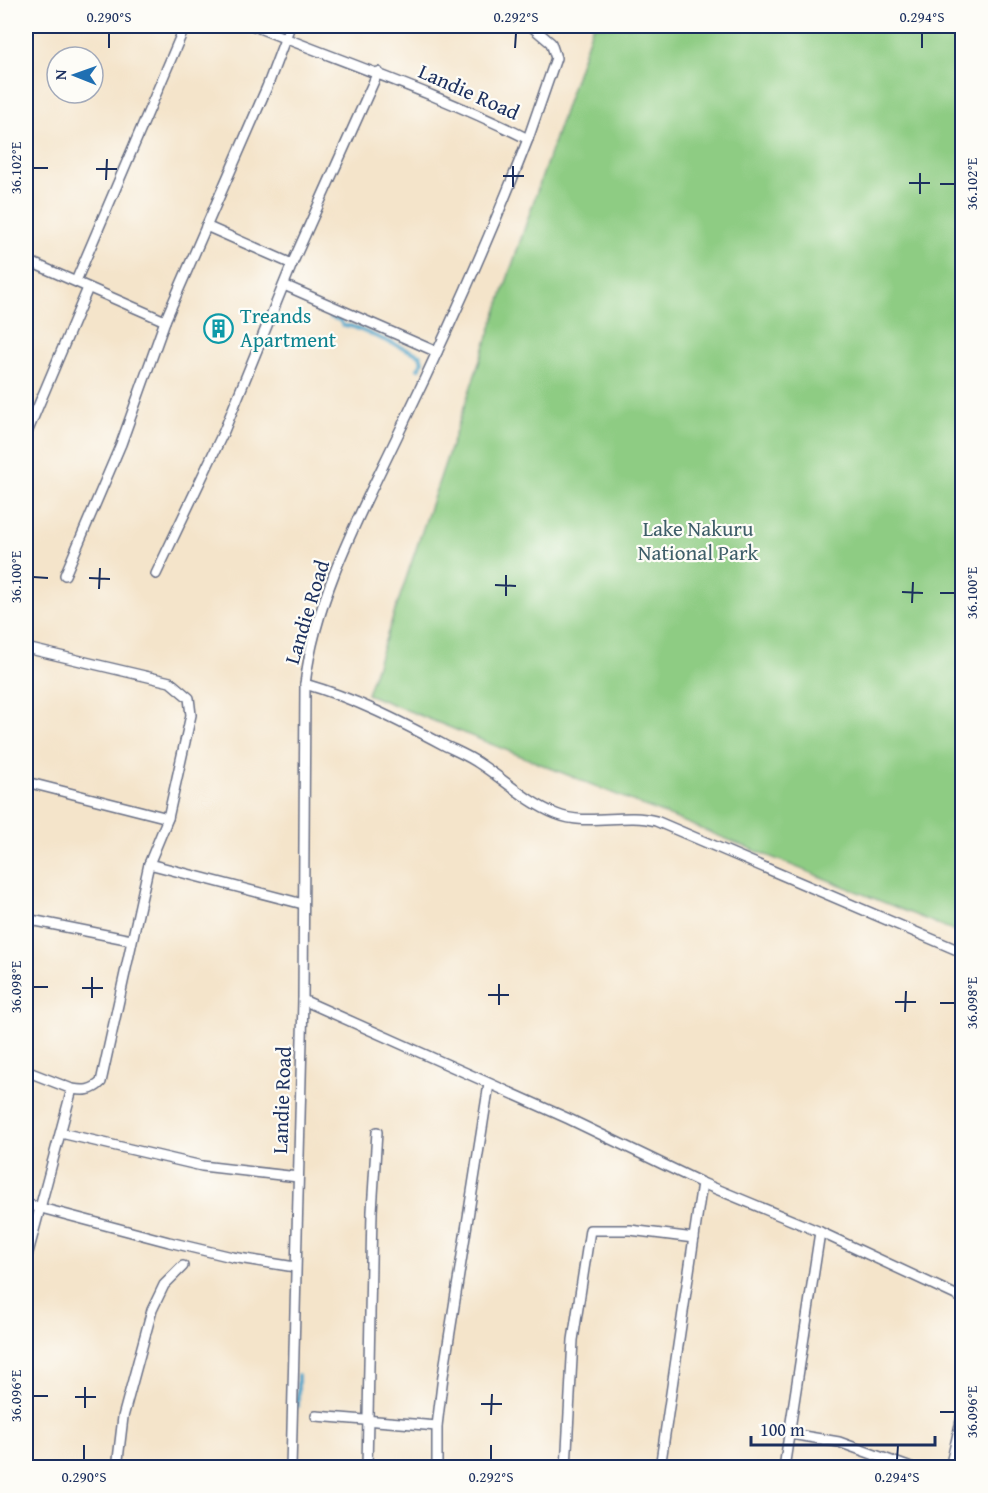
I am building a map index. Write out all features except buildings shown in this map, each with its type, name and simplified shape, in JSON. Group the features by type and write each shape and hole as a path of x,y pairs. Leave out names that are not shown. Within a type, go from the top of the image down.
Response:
{"street":[{"path":"76,281 185,26"},
{"name":"Landie Road","path":"254,26 378,72 484,117 528,139 501,210 437,352 349,537 317,624 308,658 305,684 303,1000 291,1467"},
{"path":"65,575 121,444 165,321 267,87 290,26"},
{"path":"528,139 556,58 551,43 531,26"},
{"path":"156,574 224,431 292,264 378,72"},
{"path":"206,226 292,264"},
{"path":"26,260 165,321"},
{"path":"285,285 437,352"},
{"path":"26,435 88,288"},
{"path":"26,648 170,682 189,698 191,715 168,818 149,864 101,1082 95,1089 84,1091 72,1089 26,1071"},
{"path":"305,684 336,693 407,725 479,763 524,798 559,815 593,819 629,817 656,820 963,952"},
{"path":"26,782 168,818"},
{"path":"149,864 303,904"},
{"path":"26,919 131,940"},
{"path":"303,1000 702,1184 820,1232 963,1298"},
{"path":"437,1467 437,1426 489,1084"},
{"path":"26,1260 72,1089"},
{"path":"367,1467 377,1132"},
{"path":"61,1133 202,1166 298,1177"},
{"path":"660,1467 702,1184"},
{"path":"26,1204 232,1257 295,1267"},
{"path":"566,1467 573,1340 590,1230 630,1230 694,1238"},
{"path":"784,1467 791,1434 820,1232"},
{"path":"117,1467 123,1417 152,1310 164,1285 183,1266"},
{"path":"316,1416 437,1426"},
{"path":"950,1467 963,1416"},
{"path":"791,1434 838,1442 911,1467"}],"green space":[{"name":"Lake Nakuru National Park","path":"593,26 962,26 962,934 367,694"}],"waterway":[{"path":"330,317 340,320 343,326 351,326 420,355 422,362 418,369"},
{"path":"298,1375 298,1406"}],"place":[{"name":"Treands Apartment","path":"219,328"}]}
